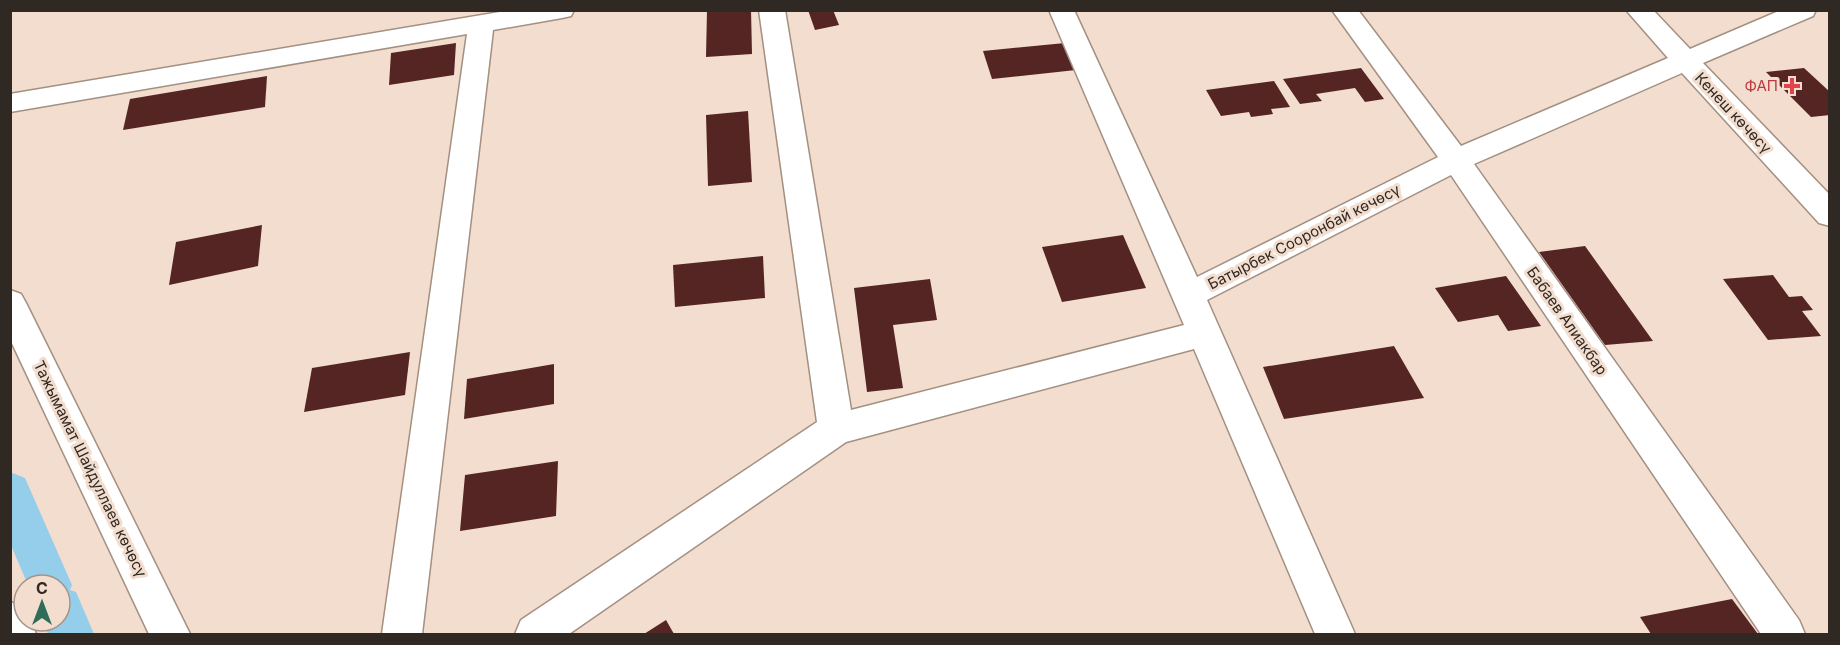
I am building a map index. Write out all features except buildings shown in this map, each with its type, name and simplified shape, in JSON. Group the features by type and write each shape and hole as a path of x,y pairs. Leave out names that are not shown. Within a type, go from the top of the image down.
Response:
{"street":[{"path":"10,103 562,10"},
{"path":"772,10 836,429"},
{"path":"1061,10 1190,295"},
{"name":"Бабаев Алиакбар","path":"1344,10 1456,160 1785,634"},
{"name":"Кенеш көчөсү","path":"1638,10 1830,215"},
{"name":"Батырбек Сооронбай көчөсү","path":"1335,634 1204,333 1190,295 1456,160 1804,10"},
{"path":"402,634 481,24"},
{"name":"Тажымамат Шайдуллаев көчөсү","path":"10,303 170,634"},
{"path":"535,634 836,429 1204,333"},
{"path":"10,621 16,634"}],"waterway":[{"path":"10,491 45,573"}],"place":[{"name":"ФАП","path":"1792,86"}]}
